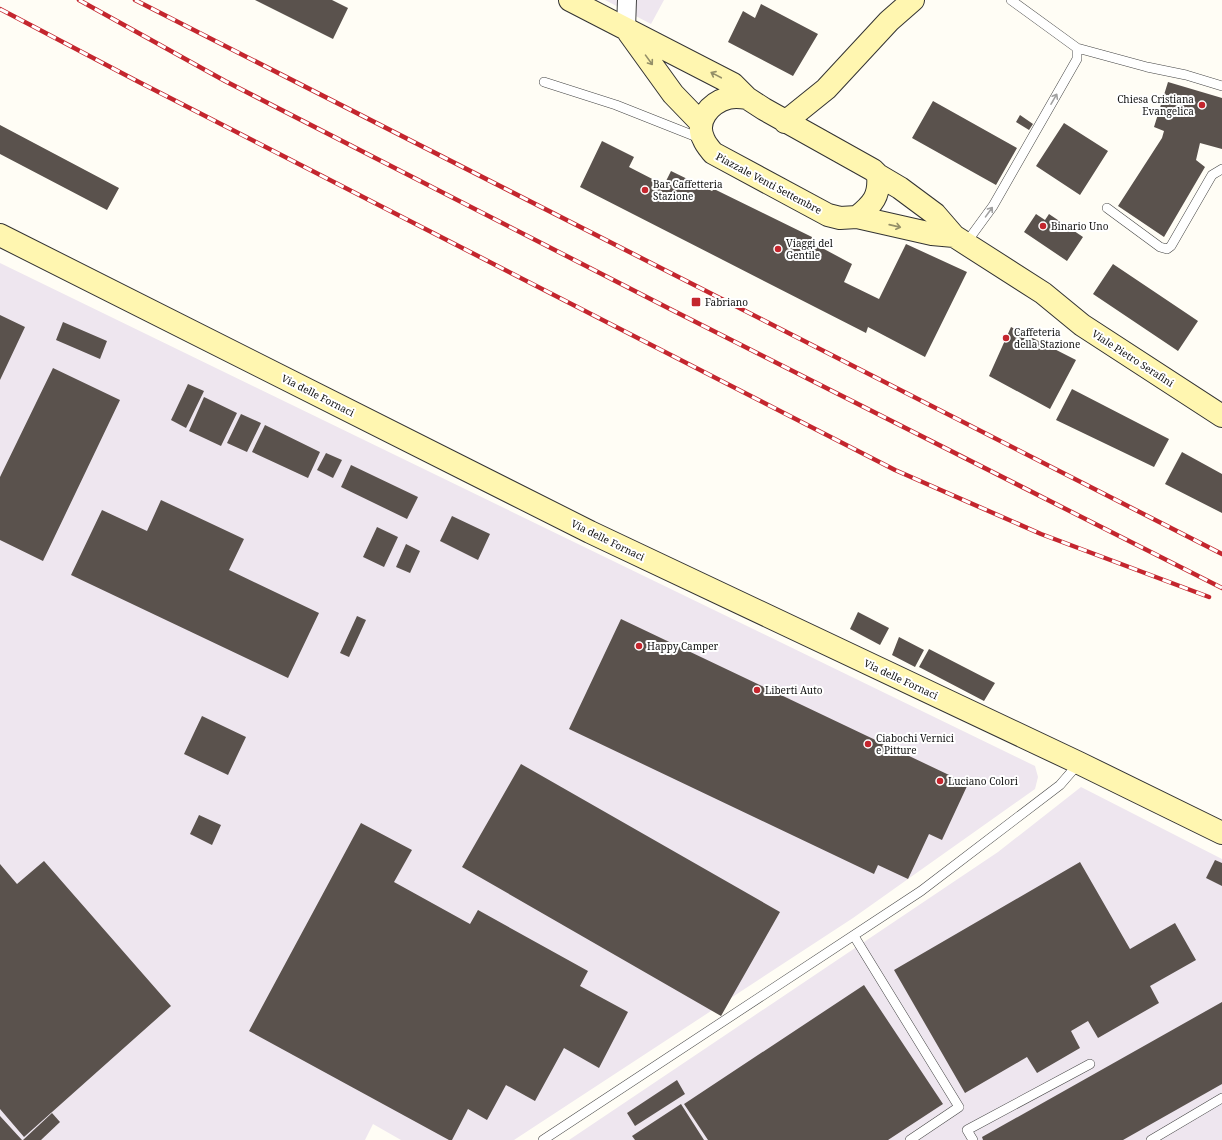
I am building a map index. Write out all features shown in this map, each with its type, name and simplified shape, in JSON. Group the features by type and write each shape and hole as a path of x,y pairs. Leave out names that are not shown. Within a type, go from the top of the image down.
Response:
{"street":[{"path":"570,0 733,84 747,98 785,122 866,166 900,188 934,214 960,240"},
{"path":"626,28 627,0"},
{"path":"785,122 826,89 889,21 913,0"},
{"name":"Piazzale Venti Settembre","path":"626,28 673,94 702,131 713,153 828,215 840,218 857,217 960,240"},
{"path":"816,139 815,122 826,89"},
{"path":"702,131 705,114 719,101 736,96 747,98"},
{"path":"857,217 868,209 876,198 879,186 878,175"},
{"name":"Via delle Fornaci","path":"0,235 590,532 1078,763 1222,833"},
{"name":"Viale Pietro Serafini","path":"960,240 1042,293 1082,324 1222,416"}],"lane":[{"path":"1011,0 1077,48 1147,67 1186,75 1222,86"},
{"path":"960,240 993,206 1076,59 1077,48"},
{"path":"544,82 702,131"},
{"path":"1107,208 1160,247 1167,249 1171,246 1212,175 1222,168"},
{"path":"544,1140 922,891 1060,785 1078,763"},
{"path":"854,936 959,1107 910,1140"},
{"path":"973,1140 967,1130 1090,1064"},
{"path":"1150,1140 1222,1098"}],"shaded area":[{"path":"605,0 664,0 651,24"},
{"path":"0,263 1035,766 1038,777 1035,789 853,918 514,1140 401,1140 373,1124 365,1140 0,1140"},
{"path":"1081,787 1222,859 1222,1140 569,1140 998,852"}],"building":[{"path":"255,0 332,0 348,8 333,39"},
{"path":"761,4 818,34 793,76 728,42 743,11 755,18"},
{"path":"1168,82 1222,98 1222,149 1200,143 1196,160 1205,167 1164,237 1118,206 1162,138 1164,131 1154,127"},
{"path":"933,101 1017,148 996,185 912,138"},
{"path":"1020,115 1033,124 1029,130 1016,122"},
{"path":"1064,123 1108,151 1080,195 1036,166"},
{"path":"0,125 119,188 107,210 0,154"},
{"name":"Fabriano","path":"602,141 634,157 629,167 664,185 671,171 712,191 714,189 812,237 811,242 852,264 844,282 879,299 906,244 967,272 925,357 868,327 866,333 580,187"},
{"path":"1036,214 1045,220 1049,214 1083,237 1067,261 1024,232"},
{"path":"1113,264 1198,321 1178,351 1093,294"},
{"path":"0,315 25,327 0,380"},
{"path":"63,322 107,341 100,359 56,340"},
{"path":"1011,327 1076,360 1050,409 989,376"},
{"path":"53,368 120,400 43,561 0,540 0,477"},
{"path":"188,384 204,391 186,428 171,420"},
{"path":"1072,389 1169,439 1154,467 1056,420"},
{"path":"204,397 237,413 221,446 189,431"},
{"path":"241,414 261,423 247,452 227,443"},
{"path":"265,425 320,452 308,478 252,452"},
{"path":"1182,452 1222,474 1222,513 1165,484"},
{"path":"326,453 342,460 333,478 317,470"},
{"path":"351,465 418,497 407,519 341,487"},
{"path":"161,500 244,539 229,570 319,613 288,678 71,575 102,510 147,531"},
{"path":"452,516 490,534 478,560 440,541"},
{"path":"377,527 398,537 384,567 363,557"},
{"path":"406,544 420,551 410,573 396,567"},
{"path":"858,612 889,628 880,645 850,629"},
{"path":"357,616 366,620 349,657 340,653"},
{"path":"621,619 968,784 942,840 929,834 908,879 878,865 874,874 569,729"},
{"path":"899,637 924,650 915,667 892,655"},
{"path":"929,649 995,683 984,701 919,667"},
{"path":"202,716 246,737 228,775 184,754"},
{"path":"521,764 780,912 721,1016 462,867"},
{"path":"199,815 221,825 212,845 190,834"},
{"path":"361,823 412,850 394,882 470,924 478,910 588,971 580,986 628,1012 599,1068 564,1048 535,1101 506,1085 487,1120 468,1109 452,1140 449,1140 249,1031"},
{"path":"1215,860 1222,863 1222,886 1206,878"},
{"path":"44,861 171,1006 24,1137 0,1109 0,864 17,884"},
{"path":"1080,862 1130,949 1175,923 1196,960 1150,986 1159,1003 1098,1038 1088,1021 1071,1031 1080,1048 1037,1073 1027,1057 965,1093 894,970"},
{"path":"864,985 943,1104 888,1140 708,1140 684,1104"},
{"path":"1222,1002 1222,1084 1123,1140 983,1140 982,1137"},
{"path":"677,1080 685,1094 635,1126 627,1113"},
{"path":"681,1104 704,1140 635,1140 632,1136"},
{"path":"52,1113 60,1122 41,1140 23,1140"},
{"path":"0,1116 22,1140 0,1140"}],"railway":[{"path":"79,0 225,81 670,309 1222,588"},
{"path":"135,0 1222,554"},
{"path":"0,9 135,80 895,470 1041,534 1209,597"}],"place":[{"name":"Chiesa Cristiana Evangelica","path":"1202,105"},
{"name":"Bar Caffetteria Stazione","path":"645,190"},
{"name":"Binario Uno","path":"1043,226"},
{"name":"Viaggi del Gentile","path":"778,249"},
{"name":"Fabriano","path":"696,302"},
{"name":"Caffeteria della Stazione","path":"1006,338"},
{"name":"Happy Camper","path":"639,646"},
{"name":"Liberti Auto","path":"757,690"},
{"name":"Ciabochi Vernici e Pitture","path":"868,744"},
{"name":"Luciano Colori","path":"940,781"}]}
